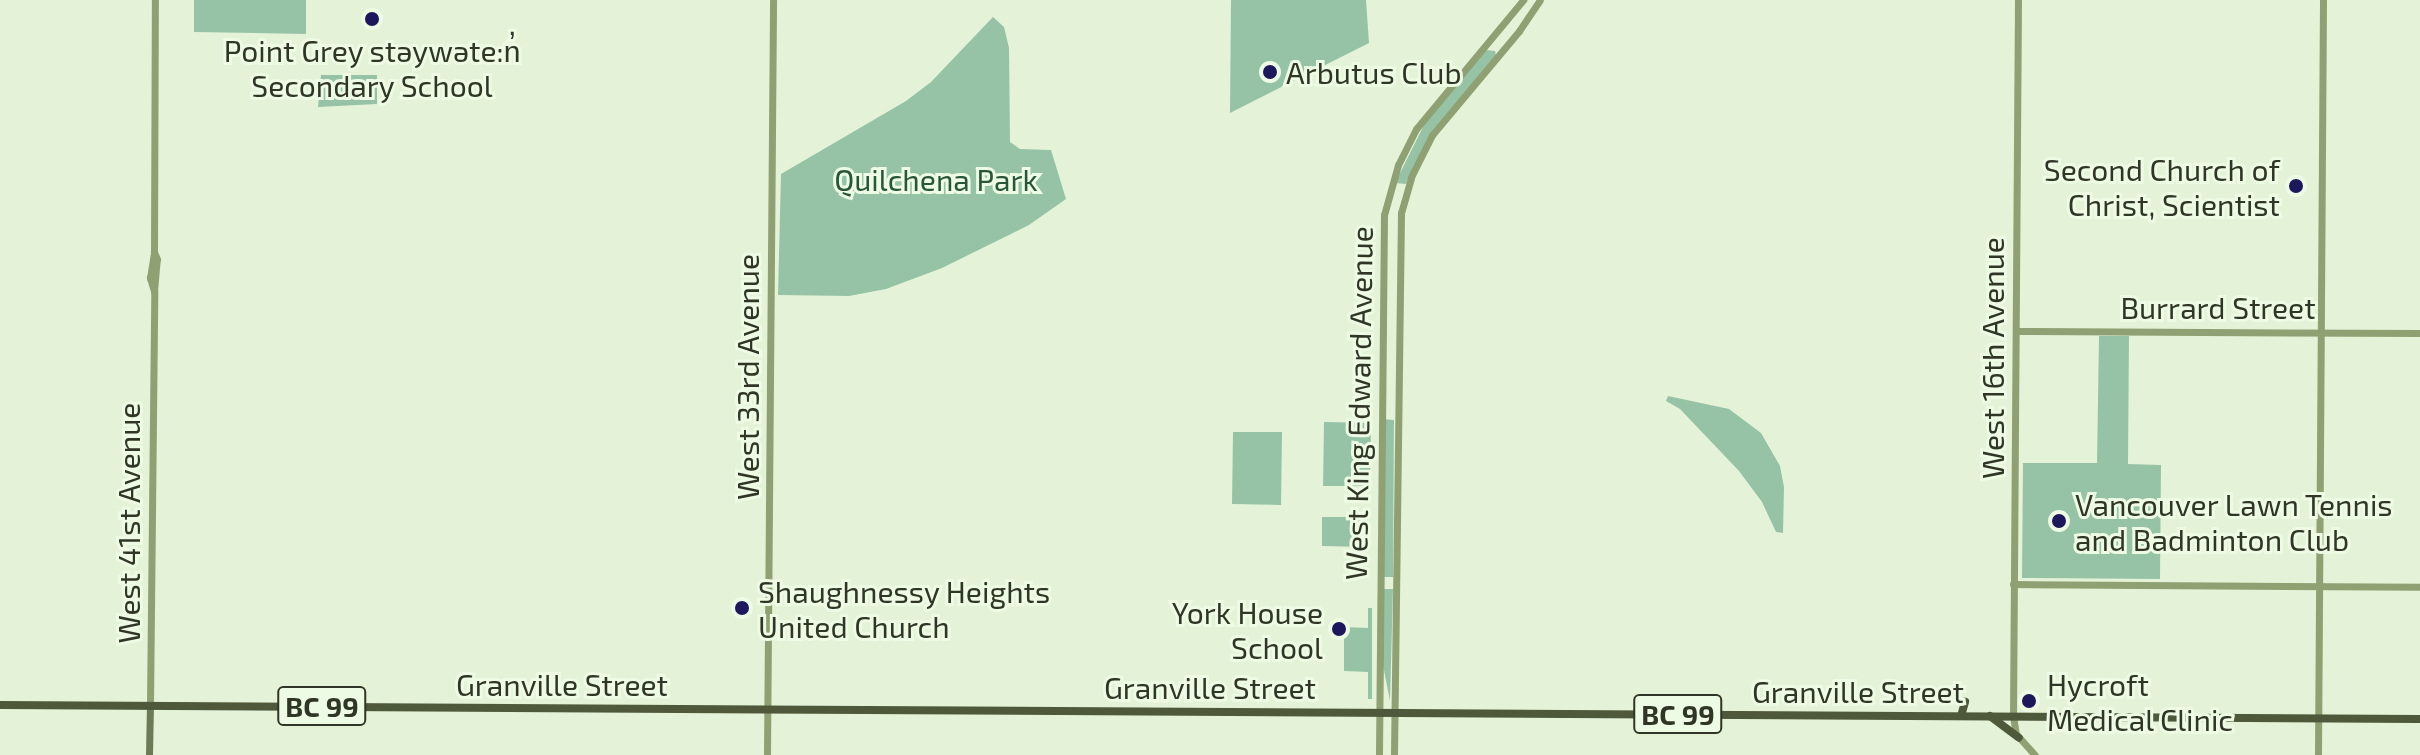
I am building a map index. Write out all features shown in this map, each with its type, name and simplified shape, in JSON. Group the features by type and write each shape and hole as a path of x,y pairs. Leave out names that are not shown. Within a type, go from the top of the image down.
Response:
{"highway":[{"path":"1961,716 1965,702"},
{"name":"Granville Street","path":"0,705 2420,719"},
{"path":"1989,716 2019,738"}],"main road":[{"name":"West 41st Avenue","path":"149,755 154,291 150,278 154,252 155,0"},
{"name":"West 33rd Avenue","path":"767,755 773,0"},
{"name":"West King Edward Avenue","path":"1379,755 1384,215 1398,165 1416,129 1523,0"},
{"name":"West King Edward Avenue","path":"1394,755 1401,213 1411,177 1432,135 1519,31 1540,0"},
{"name":"West 16th Avenue","path":"2018,0 2013,716 2019,738"},
{"path":"2318,755 2323,0"},
{"name":"Burrard Street","path":"2016,331 2420,333"},
{"path":"2013,584 2420,587"},
{"path":"2019,738 2035,755"}],"green space":[{"path":"194,0 306,0 306,34 194,32"},
{"name":"Arbutus Club","path":"1231,0 1366,0 1369,43 1230,113"},
{"name":"Quilchena Park","path":"993,17 1004,27 1009,48 1010,142 1020,149 1051,150 1066,199 1029,225 942,268 886,289 849,296 778,295 781,174 906,101 931,82"},
{"path":"1486,50 1495,51 1496,55 1430,133 1406,184 1395,183 1428,117"},
{"path":"321,75 377,75 377,104 318,107"},
{"path":"2099,336 2129,336 2128,464 2161,465 2160,579 2022,578 2023,463 2097,463"},
{"path":"1668,396 1729,409 1761,433 1780,466 1784,487 1783,533 1776,532 1762,502 1739,471 1680,409 1666,401"},
{"path":"1383,419 1394,420 1393,577 1382,577"},
{"path":"1324,422 1371,423 1370,486 1323,486"},
{"path":"1233,432 1282,432 1281,505 1232,504"},
{"path":"1322,517 1368,517 1368,547 1322,546"},
{"path":"1382,589 1393,589 1390,701 1383,665"},
{"path":"1368,608 1372,608 1372,699 1368,699 1368,672 1344,671 1344,627 1368,628"}],"place":[{"name":"Point Grey stəywəte:n̓ Secondary School","path":"372,19"},
{"name":"Arbutus Club","path":"1270,72"},
{"name":"Second Church of Christ, Scientist","path":"2296,186"},
{"name":"Vancouver Lawn Tennis and Badminton Club","path":"2059,521"},
{"name":"Shaughnessy Heights United Church","path":"742,608"},
{"name":"York House School","path":"1339,629"},
{"name":"Hycroft Medical Clinic","path":"2029,701"}]}
